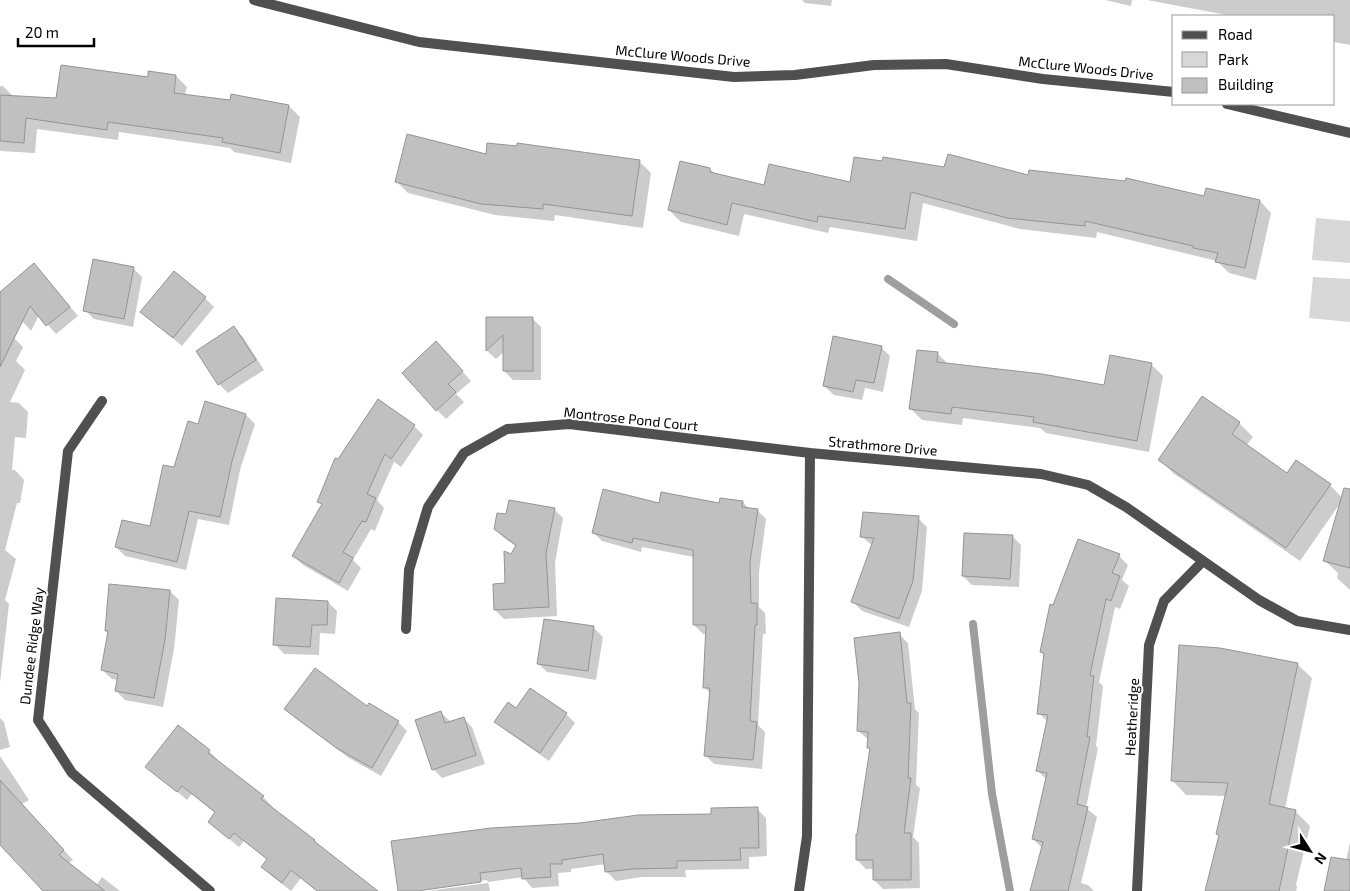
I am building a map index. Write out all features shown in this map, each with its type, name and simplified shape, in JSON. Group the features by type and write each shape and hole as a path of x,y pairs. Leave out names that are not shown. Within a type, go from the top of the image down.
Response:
{"street":[{"name":"McClure Woods Drive","path":"254,0 420,42 734,77 795,75 874,65 946,64 1043,79 1172,92"},
{"path":"1231,105 1350,133"},
{"name":"Dundee Ridge Way","path":"102,400 68,451 38,720 72,773 210,891"},
{"name":"Montrose Pond Court","path":"406,629 408,570 428,506 464,453 507,429 570,424 810,452"},
{"name":"Strathmore Drive","path":"799,891 808,836 810,452 1041,474 1088,485 1126,507 1202,562 1259,600 1297,621 1350,630"},
{"name":"Heatheridge","path":"1137,891 1150,645 1164,601 1202,562"}],"green space":[{"path":"1316,218 1350,221 1350,263 1312,260"},
{"path":"1313,277 1350,279 1350,322 1309,318"}],"building":[{"path":"61,65 148,77 148,71 176,75 174,93 230,100 231,94 289,105 280,153 222,142 223,138 108,122 107,130 26,118 24,143 0,141 0,95 56,98"},
{"path":"407,134 486,154 487,143 517,146 517,143 640,160 632,216 543,204 543,209 481,204 395,182"},
{"path":"948,154 1028,175 1029,170 1125,181 1126,178 1204,196 1206,188 1260,200 1245,268 1215,262 1218,253 1085,221 1085,226 1007,218 911,192 905,229 818,216 817,222 732,203 727,225 668,210 680,161 710,168 710,172 764,185 769,164 850,182 854,157 882,161 883,157 944,167"},
{"path":"93,259 134,267 124,319 83,311"},
{"path":"34,263 70,307 46,326 30,306 0,367 0,292"},
{"path":"174,271 206,297 173,338 140,312"},
{"path":"486,317 533,317 533,371 503,371 503,335 486,351"},
{"path":"234,326 256,360 218,385 196,351"},
{"path":"833,336 882,346 874,383 856,380 853,392 823,386"},
{"path":"436,341 463,371 448,384 456,392 436,411 402,373"},
{"path":"917,350 938,352 937,362 1042,374 1104,385 1110,355 1152,363 1137,441 1033,422 1034,417 952,407 951,414 909,409"},
{"path":"1202,396 1240,422 1232,434 1287,473 1296,460 1331,484 1286,548 1158,460"},
{"path":"378,399 415,425 391,459 385,454 367,494 376,498 366,522 362,521 343,552 353,558 339,583 292,556 322,504 317,502 335,458 338,459"},
{"path":"205,401 246,414 232,461 220,517 189,511 177,562 115,547 122,520 150,526 163,465 174,467 188,421 198,424"},
{"path":"1344,488 1350,489 1350,568 1323,561"},
{"path":"603,489 659,503 661,492 719,503 720,498 743,501 742,507 758,509 750,562 751,603 757,603 750,721 757,722 753,760 704,756 710,688 703,688 706,625 693,625 693,550 633,538 632,543 592,533"},
{"path":"509,500 555,508 546,553 549,607 494,610 493,584 505,583 504,551 511,554 516,545 494,529 497,513 506,514"},
{"path":"863,512 919,516 913,581 899,619 851,602 874,538 860,537"},
{"path":"964,533 1013,535 1010,579 962,576"},
{"path":"1078,539 1120,554 1112,573 1120,576 1111,601 1106,599 1090,675 1094,676 1087,737 1090,737 1077,804 1088,807 1068,891 1030,891 1043,842 1032,839 1047,773 1036,771 1048,715 1037,714 1044,653 1040,652 1050,604 1053,605"},
{"path":"109,584 170,590 165,640 154,698 115,691 118,674 101,670 108,631 105,631"},
{"path":"276,598 328,601 327,625 312,625 310,647 273,645"},
{"path":"544,619 594,626 588,671 537,664"},
{"path":"900,632 907,703 911,703 908,778 911,778 904,833 911,833 911,880 873,880 873,860 856,860 856,834 870,748 867,748 868,732 857,731 859,683 854,638"},
{"path":"1179,645 1220,648 1298,663 1269,804 1296,810 1279,891 1205,891 1219,835 1216,834 1228,783 1171,781"},
{"path":"315,668 367,706 369,703 399,721 372,768 338,749 284,709"},
{"path":"530,688 567,713 540,753 494,722 508,702 516,708"},
{"path":"441,711 445,723 464,717 476,755 432,770 415,720"},
{"path":"178,725 210,750 208,753 264,796 261,799 378,891 317,891 291,870 282,883 261,867 267,859 234,833 229,839 208,822 215,812 182,786 177,792 145,767"},
{"path":"0,780 64,850 59,855 105,891 43,891 0,845"},
{"path":"758,807 759,848 740,848 741,860 677,861 677,868 605,872 603,854 562,860 562,864 550,864 551,877 522,879 521,868 480,873 481,882 417,891 398,891 391,841 491,828 580,823 638,815 711,814 711,808"},
{"path":"1331,857 1350,860 1350,891 1324,891"}],"waterway":[{"path":"888,279 954,324"},
{"path":"973,624 992,794 1010,891"}]}
